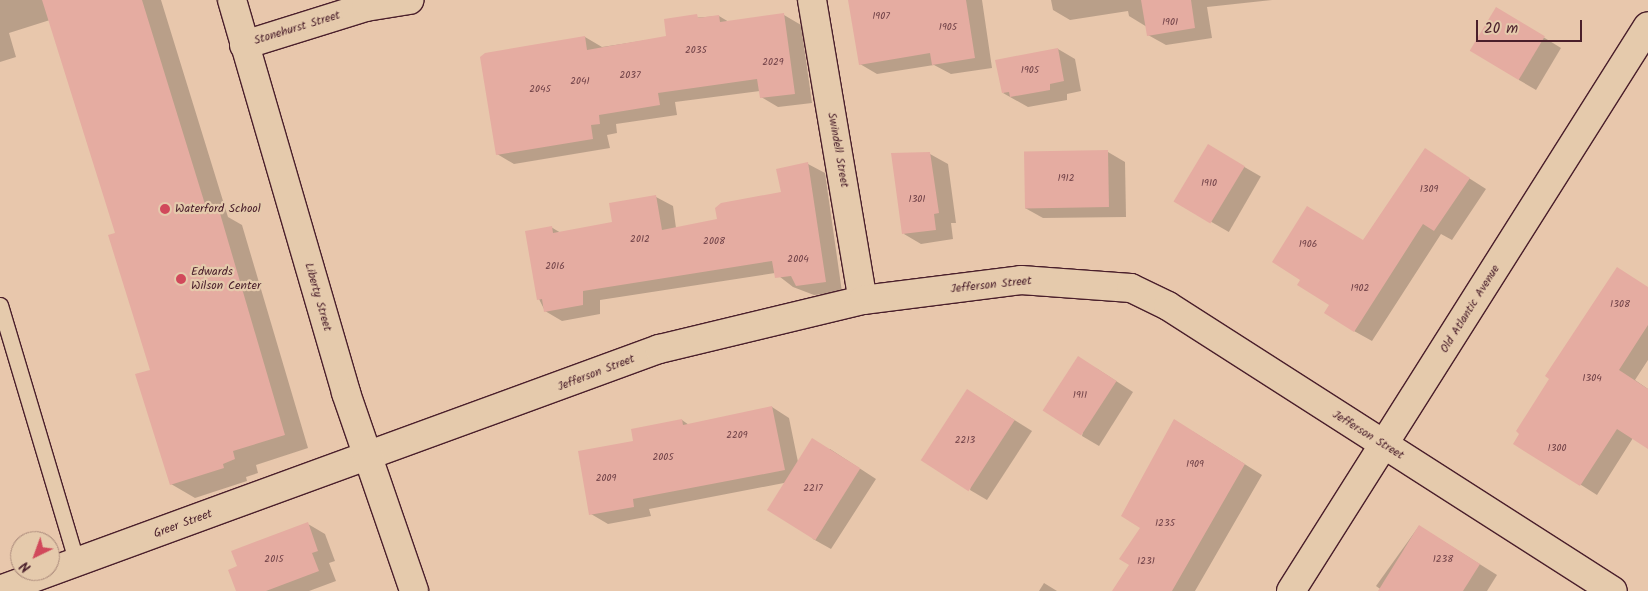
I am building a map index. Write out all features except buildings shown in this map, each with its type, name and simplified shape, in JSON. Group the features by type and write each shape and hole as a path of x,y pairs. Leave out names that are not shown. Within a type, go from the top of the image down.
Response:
{"street":[{"name":"Liberty Street","path":"232,0 366,459 414,591"},
{"name":"Stonehurst Street","path":"244,44 366,8 409,0"},
{"name":"Swindell Street","path":"812,0 864,300"},
{"name":"Old Atlantic Avenue","path":"1291,591 1648,26"},
{"name":"Jefferson Street","path":"366,459 659,349 864,300 1021,280 1131,288 1210,331 1613,591"},
{"name":"Greer Street","path":"0,590 366,459"}],"lane":[{"path":"0,305 77,563"}],"place":[{"name":"Waterford School","path":"165,209"},
{"name":"Edwards Wilson Center","path":"181,279"}]}
